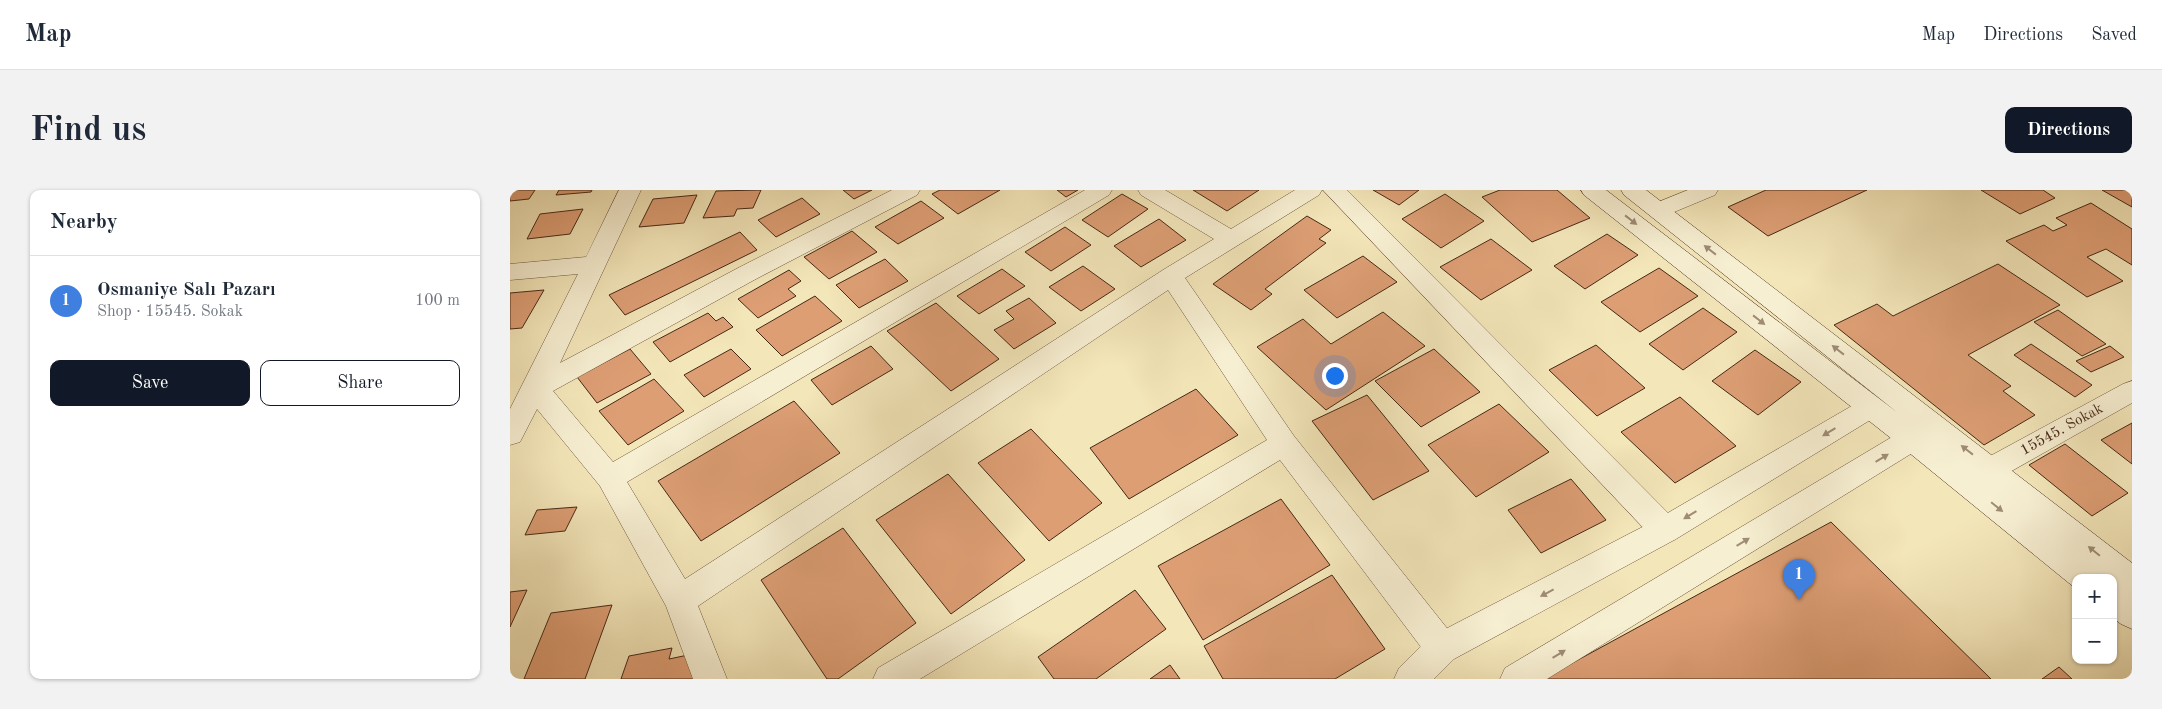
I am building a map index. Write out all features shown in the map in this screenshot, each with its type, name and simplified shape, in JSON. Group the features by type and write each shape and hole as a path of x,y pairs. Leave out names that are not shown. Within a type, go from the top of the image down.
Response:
{"street":[{"path":"510,434 535,388 630,190"},
{"path":"510,401 738,278 909,190"},
{"path":"610,478 1100,190"},
{"path":"1149,190 1230,238"},
{"path":"680,600 1171,276 1310,190"},
{"path":"1334,190 1666,530"},
{"path":"1592,190 1912,439 2081,574"},
{"path":"1632,190 1991,469 2132,582"},
{"path":"1659,210 1707,190"},
{"path":"510,272 595,264"},
{"path":"1171,276 1284,444 1442,648"},
{"path":"535,388 610,478 680,600 710,679"},
{"name":"15545. Sokak","path":"1991,469 2132,391"},
{"path":"1411,679 1442,648 1666,530 1871,407"},
{"path":"1518,679 1912,439"},
{"path":"890,679 1284,444"},
{"path":"2117,602 2132,614"}],"building":[{"path":"510,190 535,190 529,199 510,201"},
{"path":"559,190 592,190 591,192 556,195"},
{"path":"761,190 753,208 737,209 734,216 703,218 716,191"},
{"path":"843,190 872,190 854,199"},
{"path":"940,190 1000,190 958,214 932,194"},
{"path":"1057,190 1078,190 1066,197"},
{"path":"1193,190 1259,190 1227,211"},
{"path":"1373,190 1419,190 1399,205"},
{"path":"1500,190 1557,190 1590,218 1532,242 1482,197"},
{"path":"1766,190 1867,190 1768,236 1728,207"},
{"path":"1981,190 2043,190 2055,198 2020,214"},
{"path":"2102,190 2132,190 2132,207"},
{"path":"1122,194 1148,209 1108,237 1082,220"},
{"path":"1445,194 1484,221 1441,248 1402,219"},
{"path":"697,195 684,223 639,227 653,199"},
{"path":"802,198 820,214 776,237 758,220"},
{"path":"921,201 944,218 898,244 875,227"},
{"path":"2091,203 2132,229 2132,265 2106,249 2087,257 2123,281 2087,297 2006,241 2044,225 2053,231 2067,225 2056,218"},
{"path":"583,209 570,234 527,239 540,214"},
{"path":"1307,216 1331,230 1319,239 1326,243 1265,289 1272,294 1251,310 1213,284"},
{"path":"1159,219 1186,240 1141,267 1114,246"},
{"path":"1065,227 1091,245 1051,271 1025,252"},
{"path":"852,231 877,252 829,279 804,257"},
{"path":"740,232 757,250 625,315 609,295"},
{"path":"1607,234 1638,255 1585,289 1554,266"},
{"path":"1491,239 1532,270 1481,300 1440,267"},
{"path":"1363,256 1397,282 1337,318 1304,290"},
{"path":"885,259 908,281 859,308 836,285"},
{"path":"1998,264 2060,305 1968,355 2011,386 2003,391 2035,415 1984,445 1834,325 1877,304 1893,316"},
{"path":"1083,266 1115,289 1081,311 1049,287"},
{"path":"1659,268 1698,296 1640,332 1601,302"},
{"path":"1002,269 1025,286 979,314 957,296"},
{"path":"789,270 801,281 788,289 796,296 758,318 738,299"},
{"path":"544,290 522,328 510,329 510,293"},
{"path":"815,296 842,321 782,356 756,330"},
{"path":"1029,298 1056,323 1014,349 994,330 1014,319 1006,311"},
{"path":"936,303 999,359 951,391 887,331"},
{"path":"1703,308 1737,332 1683,370 1649,344"},
{"path":"2058,310 2106,344 2082,356 2034,322"},
{"path":"1383,312 1425,346 1326,410 1257,347 1303,319 1331,344"},
{"path":"708,313 716,321 723,317 733,327 670,362 653,342"},
{"path":"2031,344 2092,385 2075,397 2014,355"},
{"path":"1596,345 1645,388 1597,416 1549,370"},
{"path":"871,346 893,369 832,405 811,380"},
{"path":"2110,346 2124,357 2091,372 2076,361"},
{"path":"630,349 651,374 597,403 577,377"},
{"path":"731,349 751,369 704,397 684,375"},
{"path":"1434,349 1480,392 1421,427 1375,381"},
{"path":"1755,350 1801,382 1758,415 1712,381"},
{"path":"654,379 684,411 628,445 599,411"},
{"path":"1196,389 1238,435 1129,499 1090,448"},
{"path":"1367,395 1429,471 1373,500 1312,421"},
{"path":"1680,397 1736,446 1675,483 1621,432"},
{"path":"794,401 840,453 701,541 658,481"},
{"path":"1499,404 1549,452 1476,497 1428,445"},
{"path":"2132,423 2132,464 2101,440"},
{"path":"1031,429 1102,503 1049,541 978,463"},
{"path":"2065,444 2128,493 2092,516 2029,465"},
{"path":"948,474 1025,560 951,614 876,520"},
{"path":"1571,479 1606,520 1541,553 1508,510"},
{"path":"1281,499 1330,565 1203,640 1158,566"},
{"path":"577,507 565,531 525,535 537,510"},
{"path":"1831,522 1991,679 1543,679"},
{"path":"843,528 916,623 838,679 827,679 761,580"},
{"path":"1332,575 1385,649 1335,679 1223,679 1204,646"},
{"path":"527,590 510,627 510,592"},
{"path":"1135,590 1166,629 1096,679 1054,679 1038,657"},
{"path":"612,605 585,679 524,679 551,613"},
{"path":"672,648 669,659 688,655 706,679 621,679 629,656"},
{"path":"1170,665 1180,679 1150,679"},
{"path":"2059,667 2072,679 2042,679"}],"place":[{"name":"Osmaniye Salı Pazarı","path":"1799,600"}]}
